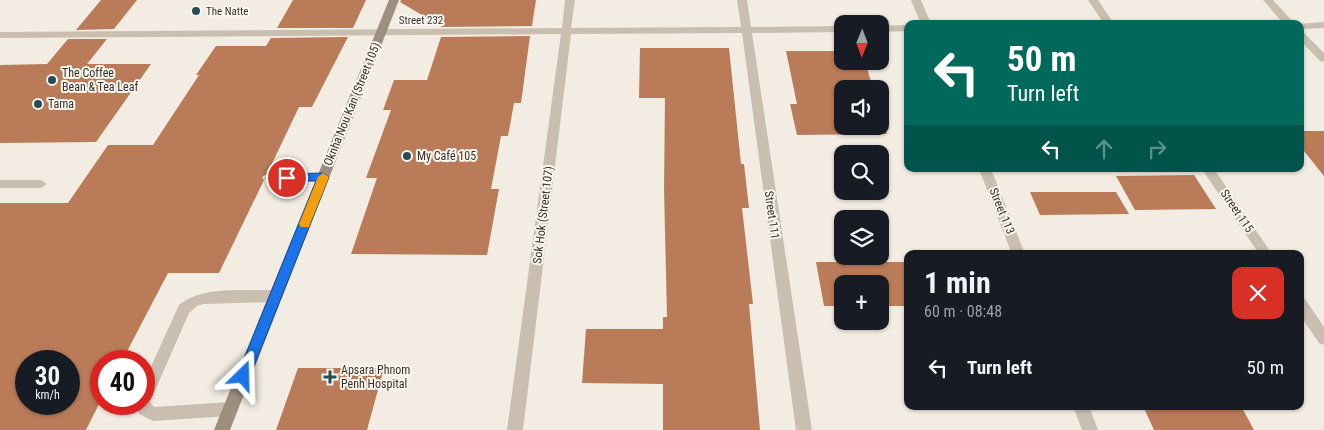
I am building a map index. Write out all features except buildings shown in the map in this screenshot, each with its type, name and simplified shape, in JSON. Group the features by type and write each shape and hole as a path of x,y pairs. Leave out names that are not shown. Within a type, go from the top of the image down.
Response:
{"street":[{"name":"Oknha Nou Kan (Street 105)","path":"222,430 394,0"},
{"name":"Sok Hok (Street 107)","path":"515,430 570,0"},
{"name":"Street 111","path":"742,0 804,430"},
{"path":"916,0 924,20"},
{"path":"1093,0 1107,20"},
{"path":"1268,0 1286,20"},
{"path":"1304,26 1324,25"},
{"path":"889,29 904,28"},
{"name":"Street 232","path":"0,35 834,29"},
{"path":"1304,38 1324,59"},
{"name":"Street 113","path":"986,172 1017,250"},
{"name":"Street 115","path":"1210,172 1263,250"},
{"path":"270,178 323,177"},
{"path":"0,184 41,184"},
{"path":"155,374 184,309 192,302 203,298 276,296"},
{"path":"1304,309 1324,338"},
{"path":"155,414 230,409"},
{"path":"1082,410 1090,430"}],"slow traffic":[{"path":"305,224 323,177"}],"place":[{"name":"The Natte","path":"196,11"},
{"name":"The Coffee Bean & Tea Leaf","path":"52,80"},
{"name":"Tama","path":"38,104"},
{"name":"My Café 105","path":"407,156"},
{"name":"Apsara Phnom Penh Hospital","path":"330,377"}],"route":[{"path":"243,376 323,177 287,178"}]}
